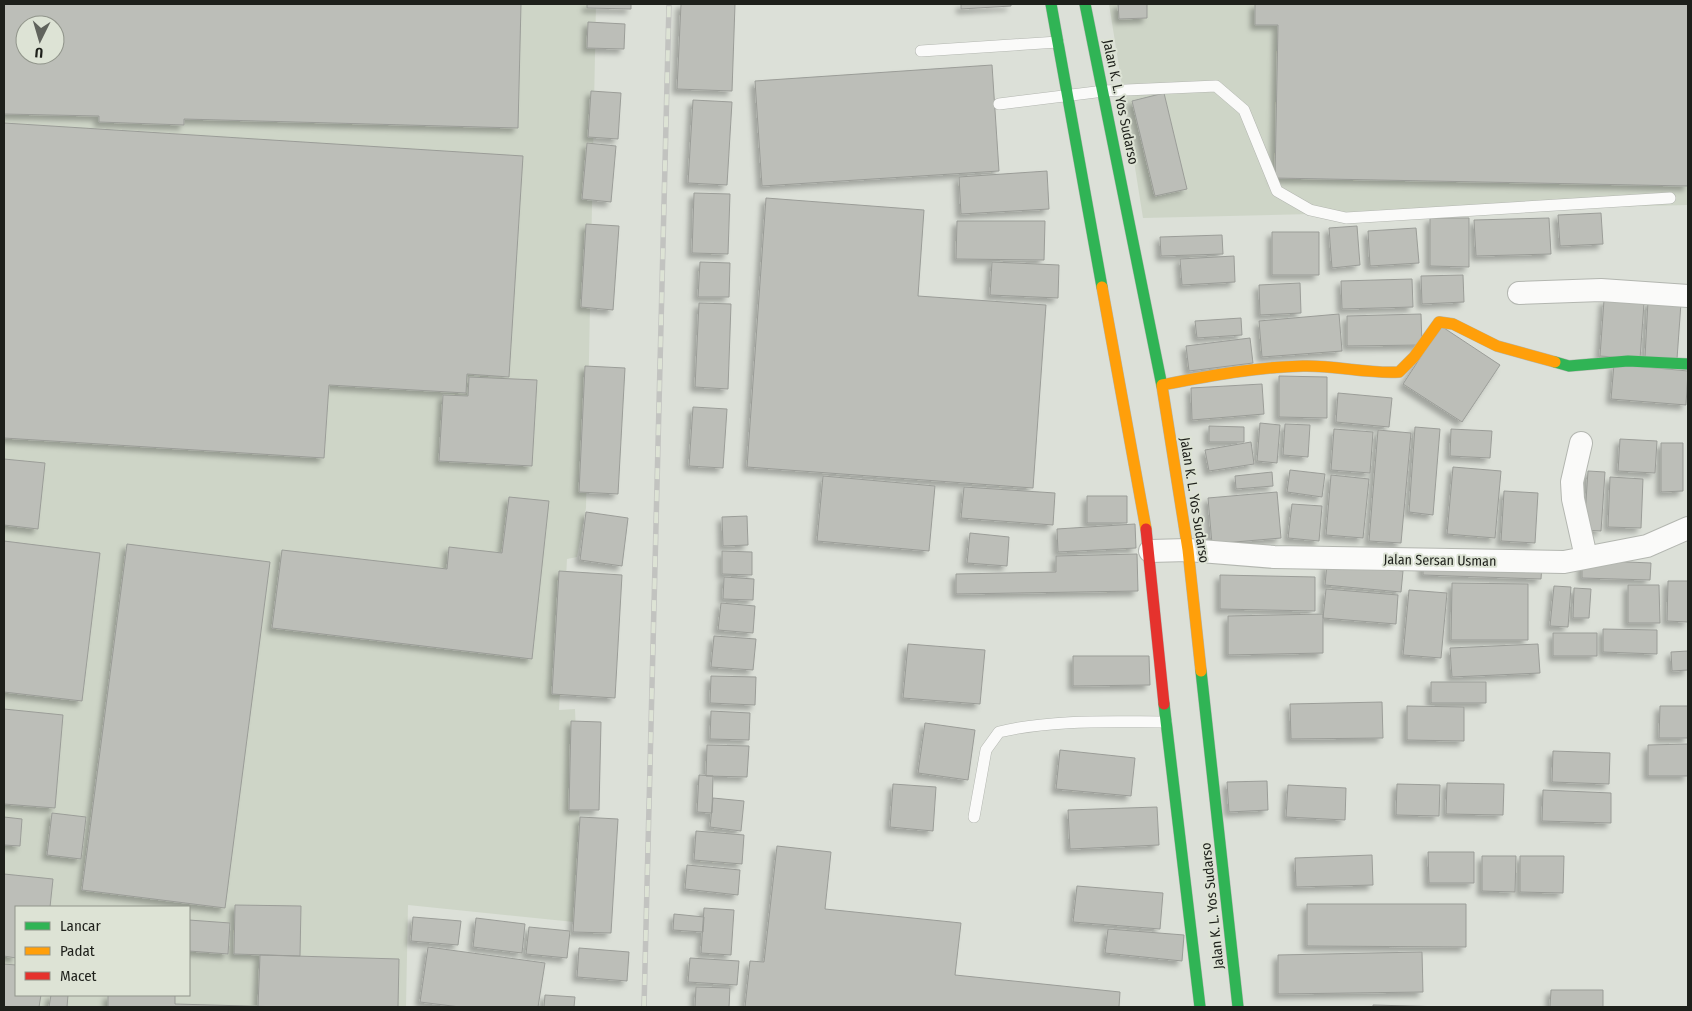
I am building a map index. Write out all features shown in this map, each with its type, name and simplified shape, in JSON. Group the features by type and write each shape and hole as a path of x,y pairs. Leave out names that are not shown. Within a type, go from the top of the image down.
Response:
{"main road":[{"name":"Jalan K. L. Yos Sudarso","path":"1051,4 1150,551 1166,722 1200,1007"},
{"name":"Jalan K. L. Yos Sudarso","path":"1085,4 1162,386 1188,550 1238,1007"},
{"path":"1162,386 1237,371 1302,366 1333,366 1382,373 1399,372 1414,357 1439,322 1453,324 1497,346 1568,366 1628,361 1688,364"}],"street":[{"path":"1519,293 1601,290 1688,296"},
{"path":"1581,444 1572,482 1573,499 1586,557"},
{"name":"Jalan Sersan Usman","path":"1150,551 1188,550 1284,558 1564,562 1648,546 1688,528"}],"lane":[{"path":"921,51 1059,42"},
{"path":"999,104 1104,91 1216,86 1244,110 1277,191 1310,210 1346,218 1670,198"},
{"path":"974,817 986,750 999,732 1048,724 1166,722"}],"shaded area":[{"path":"4,4 596,4 586,508 577,557 567,559 559,710 575,709 584,923 408,905 406,1007 4,1007"},
{"path":"1109,4 1688,4 1688,205 1143,218"}],"building":[{"path":"4,4 521,4 518,128 184,119 184,125 99,122 99,116 4,114"},
{"path":"587,4 631,4 631,9 587,8"},
{"path":"681,4 735,4 732,91 677,89"},
{"path":"961,4 1011,4 1011,6 961,9"},
{"path":"1118,4 1147,4 1147,18 1119,19"},
{"path":"1255,4 1688,4 1688,186 1275,178 1278,25 1255,25"},
{"path":"588,22 625,24 624,49 587,48"},
{"path":"992,65 999,171 762,186 755,81"},
{"path":"591,91 621,93 618,139 588,137"},
{"path":"1164,93 1187,189 1155,196 1132,101"},
{"path":"693,100 732,102 727,185 688,183"},
{"path":"4,123 523,156 509,377 467,374 466,393 329,385 324,458 4,438"},
{"path":"587,143 616,146 611,202 582,199"},
{"path":"1047,171 1049,209 961,214 959,177"},
{"path":"694,193 730,194 728,254 692,253"},
{"path":"766,198 924,210 918,296 1046,305 1033,488 747,467"},
{"path":"1601,213 1603,244 1560,246 1558,215"},
{"path":"1430,218 1469,218 1469,267 1430,266"},
{"path":"1549,218 1551,254 1476,256 1474,220"},
{"path":"957,221 1045,221 1044,260 956,259"},
{"path":"586,224 619,226 613,310 581,307"},
{"path":"1357,226 1360,265 1332,268 1329,228"},
{"path":"1416,228 1419,263 1370,266 1368,231"},
{"path":"1272,232 1319,232 1319,275 1272,275"},
{"path":"1222,235 1223,254 1161,256 1160,237"},
{"path":"1234,256 1235,282 1182,285 1180,259"},
{"path":"700,262 730,263 729,297 698,297"},
{"path":"992,262 1059,265 1058,298 990,295"},
{"path":"1463,275 1464,302 1422,304 1421,276"},
{"path":"1412,279 1413,307 1342,309 1341,281"},
{"path":"1300,283 1301,313 1260,315 1259,285"},
{"path":"1604,300 1644,303 1640,359 1600,356"},
{"path":"1648,301 1681,303 1677,359 1645,357"},
{"path":"699,303 731,304 728,389 695,387"},
{"path":"1339,314 1342,351 1262,357 1259,321"},
{"path":"1421,314 1422,345 1347,346 1347,316"},
{"path":"1241,318 1242,335 1197,338 1195,321"},
{"path":"1441,326 1500,365 1462,422 1403,384"},
{"path":"1250,338 1253,363 1189,371 1186,346"},
{"path":"1614,364 1688,371 1686,405 1611,399"},
{"path":"585,366 625,368 618,494 579,492"},
{"path":"1279,376 1327,377 1327,418 1279,417"},
{"path":"469,377 537,380 532,466 439,461 443,395 468,396"},
{"path":"1262,384 1264,414 1192,420 1191,388"},
{"path":"1338,393 1392,398 1389,427 1336,422"},
{"path":"693,407 727,409 723,468 689,466"},
{"path":"1260,423 1280,425 1277,463 1257,461"},
{"path":"1285,424 1310,425 1308,457 1283,455"},
{"path":"1209,426 1244,427 1244,442 1209,442"},
{"path":"1415,427 1440,429 1433,515 1409,512"},
{"path":"1334,429 1373,432 1370,473 1331,470"},
{"path":"1451,429 1492,431 1490,458 1450,456"},
{"path":"1378,430 1411,433 1401,543 1369,541"},
{"path":"1620,439 1657,441 1655,473 1618,471"},
{"path":"1251,442 1254,464 1209,471 1205,450"},
{"path":"1661,443 1683,443 1683,491 1661,492"},
{"path":"4,459 45,463 38,529 4,525"},
{"path":"1453,467 1501,471 1495,538 1447,534"},
{"path":"1290,470 1325,474 1322,497 1287,492"},
{"path":"1588,471 1605,472 1601,531 1584,530"},
{"path":"1272,472 1273,486 1236,489 1235,476"},
{"path":"1331,475 1369,479 1363,538 1326,535"},
{"path":"823,476 935,486 929,551 817,541"},
{"path":"1610,477 1643,479 1641,528 1608,527"},
{"path":"964,487 1055,493 1053,525 961,518"},
{"path":"1504,491 1538,493 1535,543 1501,541"},
{"path":"1277,492 1281,538 1212,544 1208,498"},
{"path":"1087,496 1127,496 1127,523 1087,523"},
{"path":"509,497 549,501 532,659 272,628 282,550 447,569 449,547 502,553"},
{"path":"1292,504 1322,506 1319,541 1288,538"},
{"path":"586,512 628,518 622,566 580,560"},
{"path":"747,516 748,545 723,546 722,517"},
{"path":"1135,524 1136,548 1058,552 1057,529"},
{"path":"970,533 1009,537 1007,566 967,563"},
{"path":"4,541 100,553 82,701 4,692"},
{"path":"127,544 270,562 225,908 82,890"},
{"path":"722,551 752,552 752,575 722,574"},
{"path":"1137,554 1138,591 956,594 956,574 1056,572 1056,556"},
{"path":"1582,560 1651,563 1650,580 1582,578"},
{"path":"1423,562 1542,565 1541,579 1423,575"},
{"path":"1327,564 1403,571 1401,592 1325,585"},
{"path":"559,571 622,575 615,698 552,694"},
{"path":"1220,575 1315,577 1315,611 1220,609"},
{"path":"724,577 754,579 753,600 723,599"},
{"path":"1668,581 1688,581 1688,622 1667,621"},
{"path":"1452,583 1528,584 1528,640 1451,640"},
{"path":"1628,585 1659,585 1660,623 1628,623"},
{"path":"1554,586 1571,587 1568,627 1550,626"},
{"path":"1574,588 1591,589 1589,618 1573,618"},
{"path":"1326,589 1398,595 1396,624 1323,618"},
{"path":"1409,590 1447,593 1441,658 1403,655"},
{"path":"721,603 755,606 753,633 718,630"},
{"path":"1323,614 1323,653 1228,655 1228,616"},
{"path":"1603,629 1657,630 1657,654 1603,652"},
{"path":"1553,633 1597,633 1597,656 1553,656"},
{"path":"714,636 756,639 753,670 711,667"},
{"path":"908,644 985,650 980,704 903,698"},
{"path":"1538,644 1540,673 1452,677 1450,648"},
{"path":"1688,651 1688,670 1672,671 1671,652"},
{"path":"1073,656 1149,656 1150,685 1073,686"},
{"path":"711,676 756,677 755,705 710,703"},
{"path":"1431,682 1486,682 1486,703 1431,703"},
{"path":"1382,702 1383,738 1291,739 1290,704"},
{"path":"1407,706 1464,707 1464,741 1407,740"},
{"path":"1660,706 1688,706 1688,738 1659,738"},
{"path":"4,709 63,715 55,808 4,804"},
{"path":"711,711 750,713 749,740 710,739"},
{"path":"571,721 601,722 599,810 569,810"},
{"path":"925,723 975,730 968,780 918,773"},
{"path":"1688,744 1688,776 1648,776 1648,745"},
{"path":"707,745 749,746 747,777 706,776"},
{"path":"1060,750 1135,758 1131,796 1056,789"},
{"path":"1553,751 1610,753 1609,784 1552,782"},
{"path":"699,775 713,776 712,813 697,812"},
{"path":"1267,781 1268,810 1229,812 1227,782"},
{"path":"1447,783 1504,784 1503,815 1446,814"},
{"path":"893,784 936,787 933,831 890,827"},
{"path":"1397,784 1440,785 1439,816 1396,815"},
{"path":"1288,785 1346,788 1345,820 1286,817"},
{"path":"1543,790 1611,793 1611,823 1542,821"},
{"path":"713,798 744,801 741,831 710,827"},
{"path":"1157,807 1159,845 1070,849 1068,810"},
{"path":"52,813 86,817 81,859 47,855"},
{"path":"4,817 22,819 20,846 4,845"},
{"path":"580,817 618,819 611,933 573,932"},
{"path":"696,831 744,835 742,864 694,860"},
{"path":"777,846 831,852 825,909 961,923 955,975 1120,992 1119,1007 745,1007 750,961 764,962"},
{"path":"1428,852 1474,852 1474,883 1429,883"},
{"path":"1372,855 1373,885 1296,887 1295,858"},
{"path":"1482,856 1516,856 1515,892 1482,891"},
{"path":"1520,856 1564,856 1563,893 1520,892"},
{"path":"687,865 740,870 738,895 685,889"},
{"path":"4,874 53,879 50,906 15,906 15,958 4,956"},
{"path":"1077,886 1163,893 1160,929 1073,922"},
{"path":"1307,904 1466,904 1466,947 1307,946"},
{"path":"235,905 301,906 300,956 234,954"},
{"path":"704,908 734,910 731,955 701,953"},
{"path":"674,914 704,917 703,932 673,930"},
{"path":"413,917 461,921 458,945 411,941"},
{"path":"476,918 525,924 522,953 473,947"},
{"path":"190,920 230,923 228,954 190,951"},
{"path":"529,927 570,931 567,958 526,954"},
{"path":"1108,929 1184,935 1182,961 1105,953"},
{"path":"428,947 545,963 538,1007 460,1007 420,1002"},
{"path":"579,948 629,952 627,981 577,977"},
{"path":"1422,952 1423,992 1278,994 1278,955"},
{"path":"260,955 399,959 398,1007 258,1007"},
{"path":"690,958 739,961 737,985 688,982"},
{"path":"4,964 15,965 15,996 41,996 39,1007 4,1007"},
{"path":"696,987 730,988 729,1007 695,1007"},
{"path":"1551,990 1603,990 1603,1007 1550,1007"},
{"path":"545,995 575,997 574,1007 544,1007"},
{"path":"51,996 68,996 67,1007 49,1007"},
{"path":"108,996 175,996 175,1004 283,1007 108,1007"},
{"path":"1373,1005 1446,1007 1373,1007"}],"railway":[{"path":"644,1007 669,4"}],"traffic: fast":[{"path":"1051,4 1102,287"},
{"path":"1085,4 1162,386"},
{"path":"1555,362 1569,366 1628,361 1688,364"},
{"path":"1201,671 1238,1007"},
{"path":"1164,704 1200,1007"}],"traffic: slow":[{"path":"1102,287 1146,529"},
{"path":"1162,385 1232,373 1285,367 1315,366 1375,372 1399,372 1414,357 1439,322 1453,324 1497,346 1555,362"},
{"path":"1162,386 1188,550 1201,671"}],"traffic: jam":[{"path":"1146,529 1164,704"}]}
